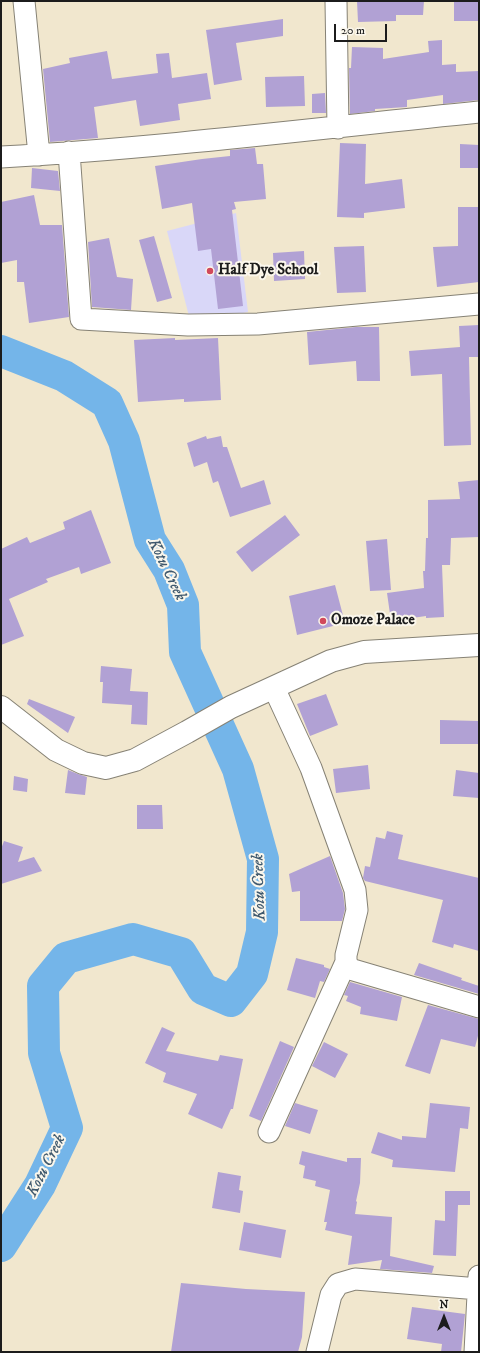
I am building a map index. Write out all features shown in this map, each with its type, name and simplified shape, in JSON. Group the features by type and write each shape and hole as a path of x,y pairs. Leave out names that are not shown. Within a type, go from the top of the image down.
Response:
{"street":[{"path":"24,1 39,155"},
{"path":"336,1 338,128"},
{"path":"1,157 39,155 338,128 479,112"},
{"path":"70,152 81,319 188,325 258,324 479,304"},
{"path":"1,707 56,750 83,763 106,768 135,760 220,713 331,661 364,652 479,645"},
{"path":"270,1132 346,962 346,955 357,910 355,890 311,768 274,688"},
{"path":"346,962 350,969 479,1007"},
{"path":"317,1352 331,1295 338,1284 355,1279 479,1285 475,1352"}],"shaded area":[{"name":"Half Dye School","path":"236,213 248,312 191,324 167,231"}],"building":[{"path":"357,1 424,1 423,15 396,15 396,21 358,22"},
{"path":"454,1 479,1 479,21 454,21"},
{"path":"283,19 283,36 236,43 242,80 214,85 206,30"},
{"path":"442,40 442,65 456,64 456,72 479,71 479,100 443,104 443,95 407,100 407,107 375,109 375,111 350,114 349,68 351,68 352,47 383,48 383,59 429,52 428,41"},
{"path":"107,51 112,79 158,73 156,54 169,53 172,78 207,73 211,99 178,104 180,120 140,126 136,100 94,107 98,138 50,142 43,69 70,63 69,58"},
{"path":"304,76 305,106 266,107 265,77"},
{"path":"325,93 326,113 312,113 312,94"},
{"path":"340,143 366,144 365,184 402,179 405,208 364,213 364,218 337,217"},
{"path":"460,144 479,145 479,168 460,168"},
{"path":"255,148 257,164 263,164 266,199 234,202 236,209 232,210 243,306 218,309 211,249 198,251 192,203 162,209 155,166 230,156 230,150"},
{"path":"32,168 58,171 60,191 31,188"},
{"path":"34,195 40,225 62,225 69,317 29,323 24,282 17,282 17,260 1,263 1,202"},
{"path":"458,207 478,207 479,282 437,287 433,247 458,246"},
{"path":"154,236 172,298 157,302 139,240"},
{"path":"109,238 117,277 133,279 131,310 92,307 88,242"},
{"path":"364,246 366,292 337,293 334,247"},
{"path":"304,251 305,279 274,281 273,253"},
{"path":"479,325 479,357 469,357 471,445 444,446 442,374 411,376 409,351 460,347 459,326"},
{"path":"356,327 379,327 380,381 357,381 356,361 309,365 307,332"},
{"path":"175,338 175,340 218,338 221,400 184,402 184,399 138,402 134,340"},
{"path":"206,436 207,439 221,436 223,447 227,447 241,488 264,480 271,504 230,517 218,481 213,483 207,462 194,467 187,443"},
{"path":"479,480 479,537 451,538 450,565 442,565 444,617 426,618 426,616 391,621 387,593 424,588 423,571 425,571 426,538 428,538 428,500 460,499 458,482"},
{"path":"91,510 111,563 81,574 79,567 46,579 48,582 9,599 24,636 1,645 1,549 27,537 30,543 65,529 63,522"},
{"path":"285,515 300,535 252,572 236,552"},
{"path":"387,539 391,590 370,591 366,541"},
{"path":"335,585 345,623 297,635 289,596"},
{"path":"101,666 132,669 130,691 148,692 147,725 131,724 132,705 102,703 103,682 100,682"},
{"path":"326,694 338,725 310,736 297,704"},
{"path":"29,699 75,717 68,733 27,704"},
{"path":"440,720 479,721 479,744 440,744"},
{"path":"368,765 370,789 336,793 333,769"},
{"path":"68,770 87,777 85,795 65,793"},
{"path":"456,770 479,773 479,798 453,796"},
{"path":"14,776 28,779 27,792 13,790"},
{"path":"137,805 162,805 163,829 137,829"},
{"path":"387,831 403,835 398,859 479,878 479,951 454,944 453,948 432,942 443,900 365,881 363,878 365,866 370,867 376,837 385,839"},
{"path":"4,841 23,847 18,862 34,857 42,871 1,884 1,849"},
{"path":"330,856 343,893 345,909 342,921 300,921 300,891 292,892 289,874"},
{"path":"296,958 324,965 324,967 330,969 324,982 320,981 315,998 287,990"},
{"path":"419,963 462,978 461,980 479,986 479,994 414,975"},
{"path":"350,982 402,997 397,1021 360,1014 361,1007 346,1001 348,996 344,995"},
{"path":"428,1005 479,1019 479,1032 475,1047 441,1039 430,1074 405,1066"},
{"path":"162,1027 175,1033 166,1051 218,1061 220,1055 243,1059 233,1109 231,1109 222,1129 188,1114 197,1094 163,1082 166,1073 145,1063"},
{"path":"280,1041 294,1047 261,1121 249,1116"},
{"path":"324,1042 348,1054 335,1078 312,1066"},
{"path":"295,1103 318,1110 310,1134 285,1126"},
{"path":"430,1103 470,1107 468,1129 460,1128 455,1172 392,1167 393,1160 371,1153 378,1132 402,1140 402,1136 426,1138"},
{"path":"302,1151 347,1162 347,1158 361,1158 360,1183 355,1214 392,1217 390,1256 434,1266 432,1273 380,1269 382,1260 348,1265 352,1236 325,1230 327,1222 324,1222 330,1190 315,1186 316,1181 303,1178 305,1166 299,1164"},
{"path":"218,1172 241,1176 239,1190 243,1191 240,1213 212,1208"},
{"path":"445,1191 470,1191 470,1205 458,1205 456,1256 433,1255 435,1220 445,1221"},
{"path":"244,1222 286,1230 281,1258 239,1250"},
{"path":"181,1283 246,1289 305,1292 302,1337 298,1352 171,1352"},
{"path":"412,1307 465,1314 461,1352 441,1352 442,1344 407,1339"}],"waterway":[{"name":"Kotu Creek","path":"1,351 64,376 107,403 124,441 150,540 169,570 183,605 185,652 238,769 263,859 262,932 252,974 231,1001 203,989 181,953 133,939 66,958 43,986 44,1053 67,1128 40,1185 1,1246"}],"place":[{"name":"Half Dye School","path":"210,271"},
{"name":"Omoze Palace","path":"323,621"}]}
